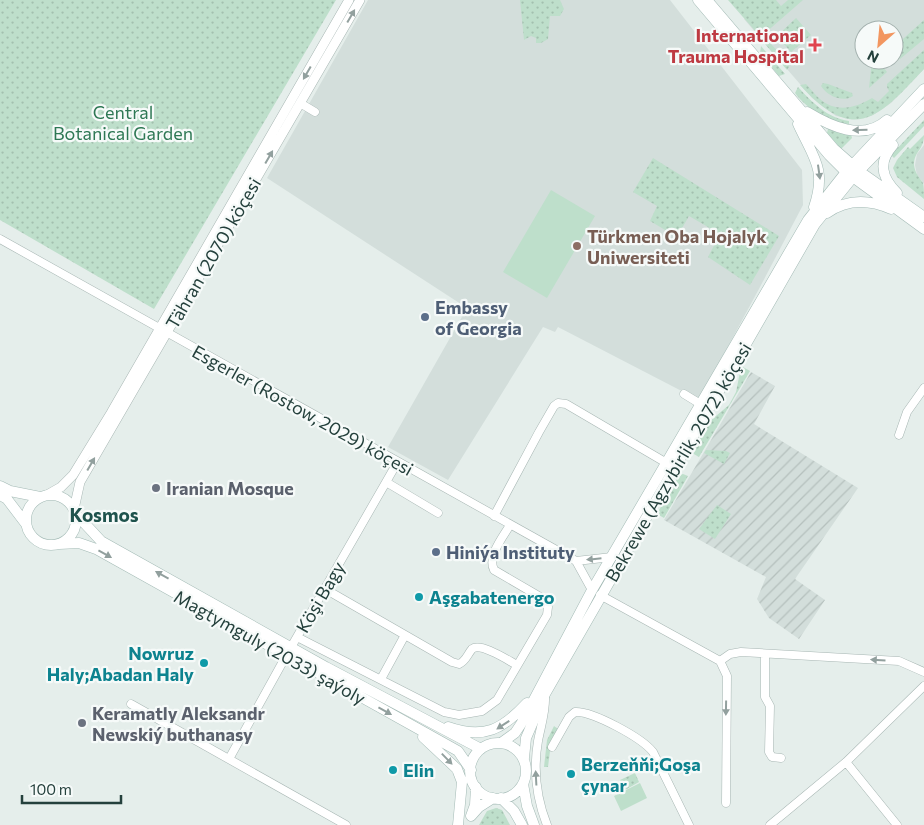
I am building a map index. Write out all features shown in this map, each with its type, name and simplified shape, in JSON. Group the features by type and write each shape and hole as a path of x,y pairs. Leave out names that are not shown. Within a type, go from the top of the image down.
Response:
{"main road":[{"path":"698,0 795,109 820,174 818,196 812,222"},
{"path":"707,0 795,109 829,155 909,212"},
{"path":"853,171 924,89"},
{"path":"853,171 910,120 924,104"},
{"path":"795,109 835,127 853,131 878,128 903,111"},
{"path":"910,120 902,135 886,154 883,170 890,186 924,229"},
{"name":"Bekrewe (Agzybirlik, 2072) köçesi","path":"501,743 515,733 542,692 596,593 671,466 702,405 812,222 853,171"},
{"path":"812,222 837,207 856,201 881,205 924,217"},
{"name":"Bekrewe (Agzybirlik, 2072) köçesi","path":"596,593 612,557 737,361 812,222"},
{"path":"0,486 10,491 44,496 56,495 65,498 74,511 76,522 73,532 68,539 59,544 49,545 40,542 29,533 26,524 26,514 29,506 44,496"},
{"path":"0,495 7,499 26,524"},
{"name":"Magtymguly (2033) şaýoly","path":"74,511 101,541 412,726 458,751 471,770"},
{"name":"Magtymguly (2033) şaýoly","path":"59,544 79,543 96,549 289,652 481,749"},
{"path":"416,715 456,730 484,732 496,730 509,722 542,692"},
{"name":"Bekrewe (Agzybirlik, 2072) köçesi","path":"524,758 526,738 542,692"},
{"path":"412,726 456,769 462,782 458,825"},
{"path":"522,825 509,805 497,798 483,794 472,779 473,759 481,749 490,744 501,743 513,747 524,758 526,770 523,784 527,806 534,825"},
{"path":"469,821 479,807 497,798 514,794 523,784"},
{"path":"469,821 475,805 476,786"}],"street":[{"name":"Tähran (2070) köçesi","path":"74,511 80,482 349,0"},
{"name":"Tähran (2070) köçesi","path":"44,496 61,487 73,474 163,331 360,0"},
{"path":"300,103 315,112"},
{"name":"Esgerler (Rostow, 2029) köçesi","path":"0,239 397,463 576,561"},
{"path":"899,435 907,412 924,388"},
{"path":"684,394 702,405"},
{"path":"494,516 544,423 558,403 566,404 671,466"},
{"name":"Köşi Bagy","path":"229,759 397,463"},
{"path":"386,482 438,513"},
{"path":"298,637 444,712 459,715 482,711 497,700 547,615 548,607 542,598 494,570 491,564 492,557 510,525"},
{"path":"576,561 612,557"},
{"name":"Bekrewe (Agzybirlik, 2072) köçesi","path":"576,561 596,593"},
{"path":"325,589 452,662 459,664 465,662 473,649 483,647 518,665"},
{"path":"596,593 720,661 727,676 726,803"},
{"path":"381,679 405,635"},
{"path":"720,661 730,654 741,652 898,661 924,672"},
{"path":"766,654 765,697 770,706 769,752 772,757 780,758"},
{"path":"770,825 846,762 924,686"},
{"path":"542,692 546,708 538,741 535,771 540,805 547,825"},
{"path":"131,704 346,825"},
{"path":"552,747 569,716 575,712 585,712 631,734 647,745 653,752 689,825"},
{"path":"846,762 897,825"}],"shaded area":[{"name":"Türkmen Oba Hojalyk Uniwersiteti","path":"368,0 670,0 802,170 803,205 699,400 558,327 555,332 543,327 448,480 388,447 467,308 267,178"},
{"name":"International Trauma Hospital","path":"765,0 924,0 924,69 891,103 873,115 854,119 836,116 812,98 744,19"},
{"path":"924,145 924,184 917,175 915,165 917,154"},
{"path":"751,372 775,386 754,424 858,488 795,579 825,600 799,639 769,618 757,599 766,577 664,520"}],"green space":[{"name":"Central Botanical Garden","path":"0,0 336,0 154,309 0,220"},
{"path":"520,0 560,0 564,9 560,16 550,16 548,39 541,43 536,43 536,38 531,36 524,40"},
{"path":"728,0 776,0 781,6 788,0 803,0 764,34 761,30 757,33"},
{"path":"796,18 811,35 791,52 777,36"},
{"path":"924,20 924,39 904,56 904,38"},
{"path":"769,42 789,63 787,70 765,44"},
{"path":"761,46 785,74 779,76 760,53"},
{"path":"924,50 924,69 893,100 866,118 852,119 836,115 819,104 800,85 806,84 826,103 846,108 872,98 878,102 889,91 887,84"},
{"path":"871,70 886,70 887,72 869,88"},
{"path":"823,83 852,93 853,96 840,99 827,93 821,86"},
{"path":"798,87 820,108 834,117 849,121 849,124 827,118 805,104 795,93"},
{"path":"924,120 924,126 894,158 891,155"},
{"path":"828,129 851,134 852,138 841,149 827,133"},
{"path":"924,135 924,140 914,160 914,165 916,173 923,183 924,199 897,177 893,168 908,147 910,149"},
{"path":"653,158 779,236 750,285 708,257 720,234 689,216 677,237 650,221 657,206 633,192"},
{"path":"551,190 595,216 547,298 503,272"},
{"path":"743,367 750,371 699,457 692,453 710,421 729,405 736,392 740,372"},
{"path":"706,450 730,453 724,464 704,453"},
{"path":"679,475 688,476 664,518 657,514"},
{"path":"717,505 731,514 715,539 699,529"},
{"path":"554,726 558,729 550,751 548,767 544,767 547,740"},
{"path":"635,773 639,782 625,790 620,780"},
{"path":"640,783 647,798 621,811 614,796"},
{"path":"496,808 502,810 510,825 479,825 487,811"}],"place":[{"name":"International Trauma Hospital","path":"815,45"},
{"name":"Türkmen Oba Hojalyk Uniwersiteti","path":"577,246"},
{"name":"Embassy of Georgia","path":"425,317"},
{"name":"Iranian Mosque","path":"156,488"},
{"name":"Hiniýa Instituty","path":"436,552"},
{"name":"Aşgabatenergo","path":"419,597"},
{"name":"Nowruz Haly;Abadan Haly","path":"204,663"},
{"name":"Keramatly Aleksandr Newskiý buthanasy","path":"82,723"},
{"name":"Elin","path":"393,770"},
{"name":"Berzeňňi;Goşa çynar","path":"571,774"}],"district":[{"name":"Kosmos","path":"104,514"}]}
